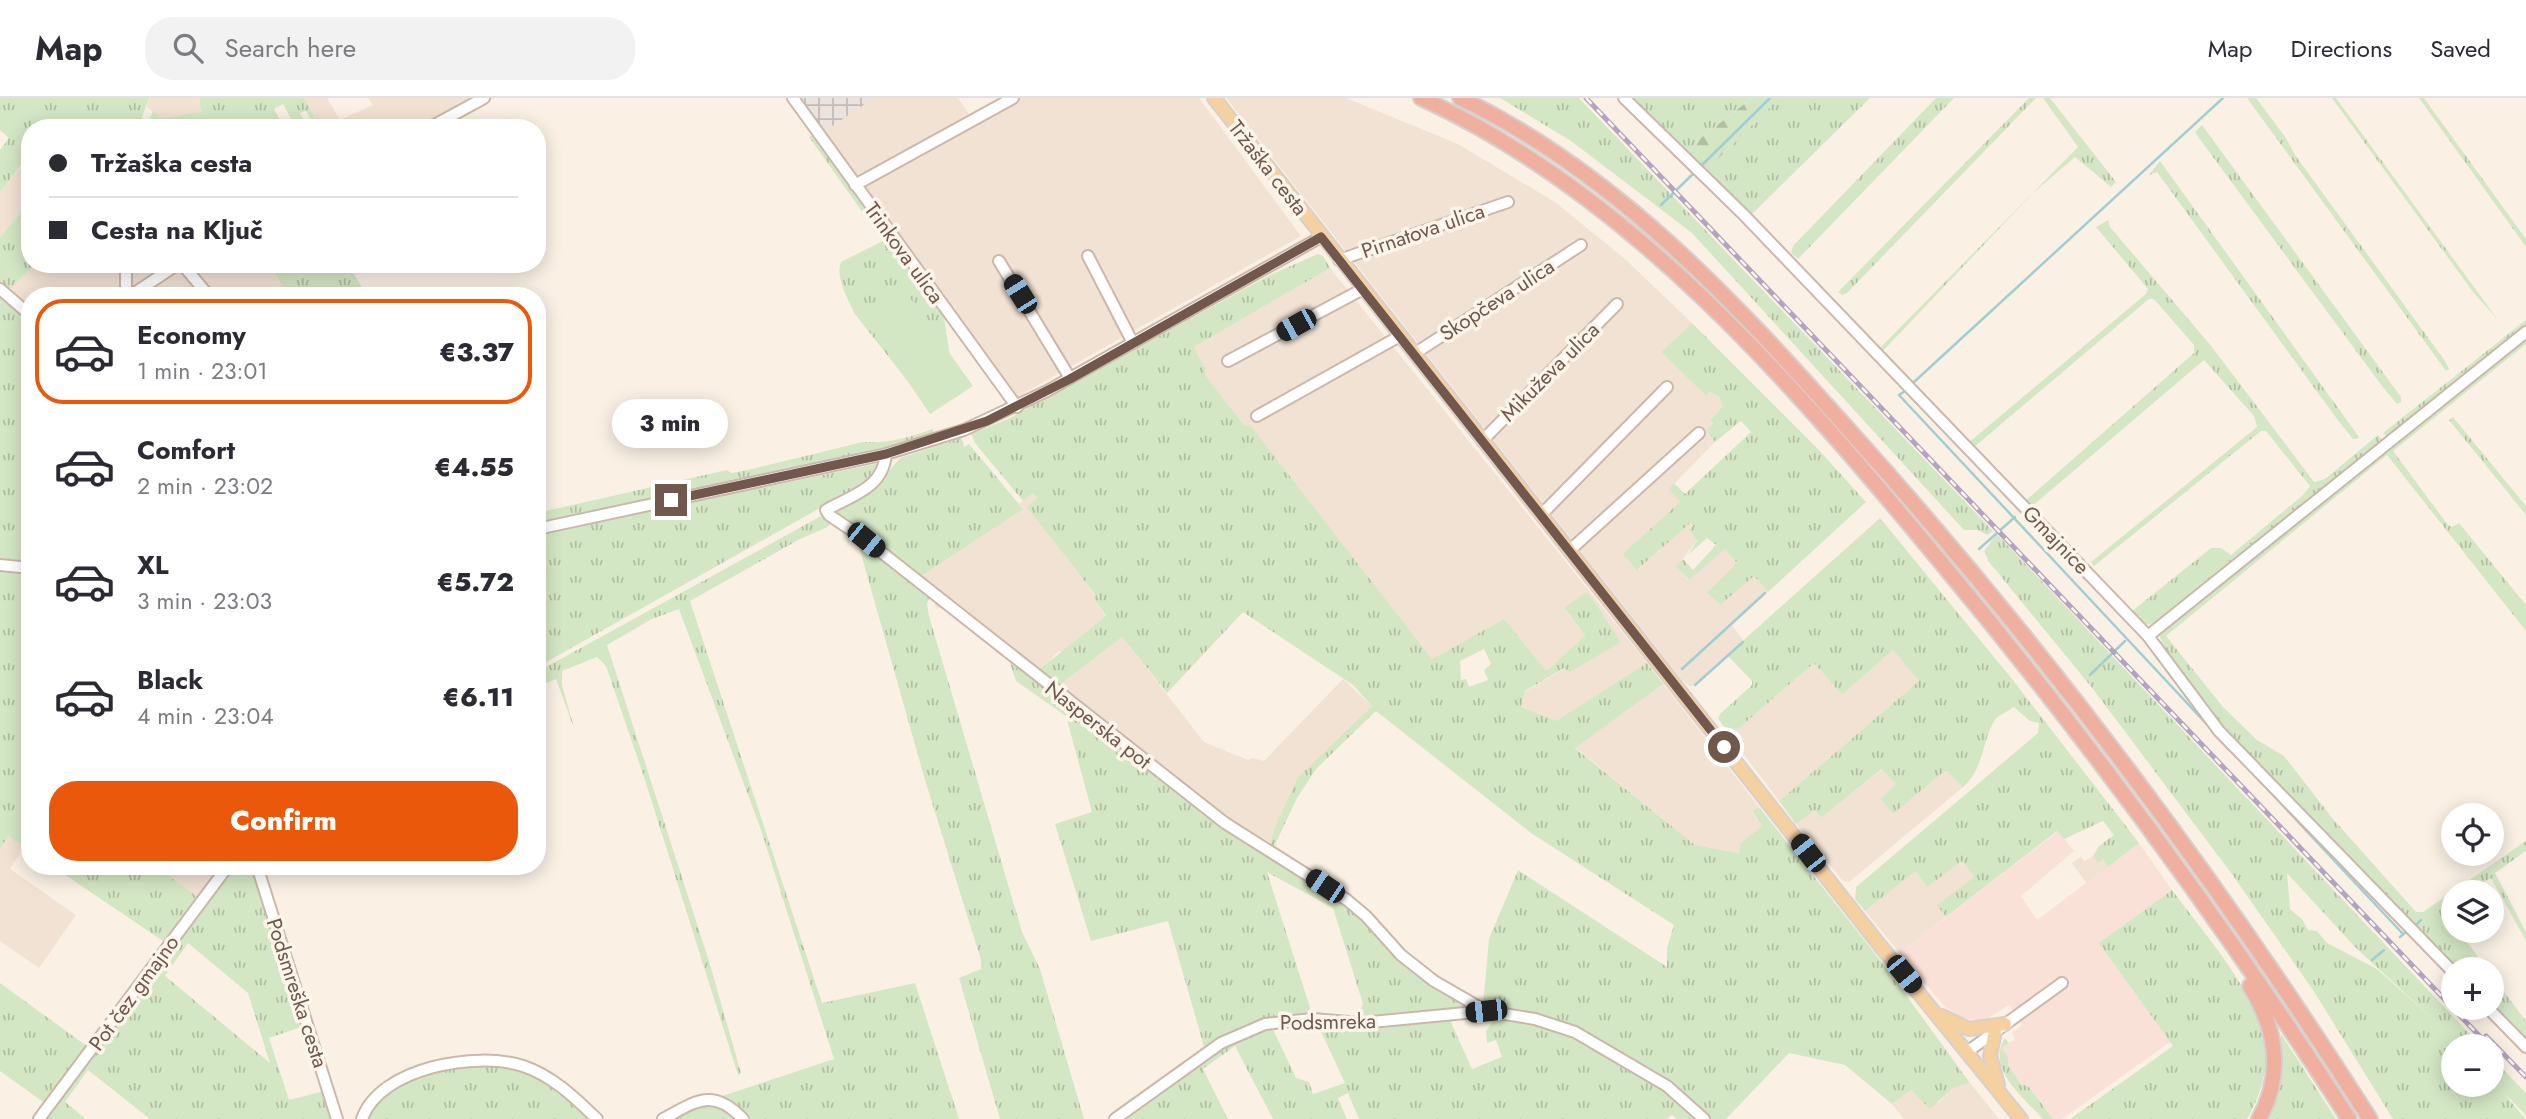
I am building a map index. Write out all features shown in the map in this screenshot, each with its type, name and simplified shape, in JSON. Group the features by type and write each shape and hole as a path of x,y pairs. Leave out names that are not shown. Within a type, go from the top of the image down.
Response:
{"highway":[{"path":"1421,98 1502,140 1585,195 1662,261 1751,349 1871,480 1969,596 2117,786 2223,932 2348,1119"},
{"path":"1461,98 1522,132 1575,167 1653,230 1762,336 1858,439 1973,573 2123,764 2262,957 2370,1119"},
{"path":"2223,932 2230,955 2259,1001 2272,1032 2275,1058 2273,1084 2259,1119"}],"main road":[{"name":"Tržaška cesta","path":"1214,98 1482,441 2021,1119"},
{"path":"1933,1010 1969,1029 2000,1027 1990,1063 2004,1098"}],"street":[{"path":"446,119 484,98"},
{"name":"Trinkova ulica","path":"793,98 1017,407"},
{"path":"855,186 1013,98"},
{"name":"Gmajnice","path":"1624,98 2148,636 2183,687 2219,731 2441,960"},
{"name":"Pirnatova ulica","path":"1339,260 1508,202"},
{"path":"546,527 886,454 964,430 1017,407 1070,379 1321,237"},
{"name":"Skopčeva ulica","path":"1414,354 1581,245"},
{"path":"1088,256 1133,343"},
{"path":"999,261 1070,379"},
{"path":"143,287 165,273"},
{"path":"188,273 201,287"},
{"path":"0,289 21,307"},
{"path":"1228,361 1363,289"},
{"name":"Mikuževa ulica","path":"1482,441 1617,304"},
{"path":"2148,636 2526,332"},
{"path":"1257,416 1400,336"},
{"path":"1541,514 1667,387"},
{"path":"1570,551 1699,433"},
{"name":"Nasperska pot","path":"886,454 884,470 878,481 826,510 829,515 1214,815 1286,860 1366,916 1401,955 1433,981 1486,1011"},
{"path":"0,565 21,567"},
{"name":"Pot čez gmajno","path":"39,1119 221,875"},
{"name":"Podsmreška cesta","path":"260,875 337,1119"},
{"path":"1966,1052 2062,983"},
{"path":"1486,1011 1535,1019 1575,1032 1667,1086 1704,1119"},
{"name":"Podsmreka","path":"1115,1119 1221,1043 1265,1024 1312,1019 1361,1023 1486,1011"},
{"path":"2500,1020 2526,1047"},
{"path":"362,1119 372,1099 401,1079 449,1065 479,1060 523,1066 545,1076 569,1092 597,1119"},
{"path":"663,1119 698,1100 709,1098 721,1101 743,1119"}],"shaded area":[{"path":"149,98 199,98 201,112 162,118 147,107"},
{"path":"304,98 327,98 339,119 315,119"},
{"path":"368,98 494,98 456,119 342,119 373,105"},
{"path":"797,98 874,98 822,133"},
{"path":"874,98 958,98 971,117 858,181 822,133"},
{"path":"1021,98 1199,98 1301,236 1017,397 861,186"},
{"path":"1226,98 1346,98 1458,144 1555,202 1625,259 1692,323 1661,352 1706,396 1710,392 1719,397 1723,406 1710,419 1713,423 1706,430 1715,442 1669,489 1680,502 1638,570 1689,523 1693,526 1689,530 1697,541 1677,566 1688,580 1725,549 1737,563 1708,591 1719,605 1754,576 1768,592 1732,625 1744,641 1691,687 1682,680"},
{"path":"21,166 21,212 0,237 0,192"},
{"path":"1330,268 1647,663 1556,722 1521,707 1525,692 1565,668 1621,642 1586,592 1564,609 1585,635 1549,669 1545,670 1532,657 1504,619 1432,659 1250,426 1246,427 1205,375 1205,368 1194,347"},
{"path":"26,273 275,273 283,287 21,287 21,313 2,296"},
{"path":"1033,493 1037,498 1028,507 1096,597 1094,600 1106,617 1062,652 1058,651 1034,679 996,652 981,634 951,612 935,607 936,599 914,582 1023,508 1019,504"},
{"path":"1122,637 1204,742 1248,760 1253,758 1264,761 1343,679 1372,706 1298,777 1270,847 1222,827 1100,729 1066,707 1057,687"},
{"path":"1893,650 1919,681 1779,801 1730,736 1814,663 1842,695"},
{"path":"1663,684 1759,807 1752,812 1762,826 1740,853 1695,845 1575,747"},
{"path":"1883,769 1896,784 1882,799 1893,814 1947,769 1963,787 1849,882 1843,881 1796,824 1815,809 1821,818"},
{"path":"2058,831 2074,851 2021,896 2037,920 2139,843 2172,890 2100,943 2170,1042 2062,1119 2053,1119 2008,1065 2008,1057 2002,1048 2015,1039 2012,1033 2022,1025 2009,1005 1982,1022 1962,1017 1945,1007 1900,953"},
{"path":"8,836 21,845 21,852 10,869 76,915 39,968 0,941 0,849"},
{"path":"2093,856 2098,862 2103,859 2108,867 2087,884 2072,863 2081,857 2085,861"},
{"path":"1962,861 1974,877 1938,905 1946,917 1900,953 1865,911 1916,871 1927,887"},
{"path":"167,875 226,875 205,903"},
{"path":"1970,1083 1999,1119 1904,1119 1892,1104 1911,1090 1938,1103 1953,1088"}],"green space":[{"path":"0,98 149,98 141,119 21,119 21,165 0,192 0,150 9,138 0,130"},
{"path":"199,98 304,98 315,118 310,119 306,111 300,113 303,119 291,119 283,104 274,109 279,119 150,119 153,111 162,118 201,112"},
{"path":"1500,98 1579,98 1993,531 1987,535 1978,530 1964,530 1692,233 1571,141"},
{"path":"1630,98 1752,98 1697,141 1687,155"},
{"path":"1752,98 1779,98 1705,172 1687,155 1697,141"},
{"path":"1779,98 1870,98 1750,216 1705,172"},
{"path":"1936,98 1954,98 1798,259 1791,253 1793,246"},
{"path":"2029,98 2036,98 1847,293 1842,295 1838,292"},
{"path":"2043,98 2050,98 2116,182 2111,187 2075,157 2033,193 1882,352 1879,349 2078,147"},
{"path":"2247,98 2256,98 2286,138 2295,155 2449,369 2446,371"},
{"path":"2332,98 2336,98 2498,320 2473,292"},
{"path":"2419,98 2424,98 2526,239 2526,247"},
{"path":"2202,125 2401,397 2401,402 2397,404 2382,386 2199,138 2195,132"},
{"path":"813,135 943,312 956,394 929,408 854,313 841,281 841,262 883,241 809,137"},
{"path":"2160,161 2359,437 2357,439 2353,439 2337,419 2157,172 2149,175"},
{"path":"21,212 21,273 26,273 8,291 0,284 0,237"},
{"path":"2108,220 2110,227 2212,347 2314,482 2325,479 2378,435 2384,443 2157,625 2145,624 2131,612 2211,548 2221,548 2231,555 2302,496 2310,486 2266,431 2261,431 2094,566 2091,562 2257,427 2254,416 2204,360 2030,508 2024,502 2194,353 2194,345 2154,299 2149,299 1973,448 1968,443 2146,294 2148,289 2096,227"},
{"path":"1318,254 1323,256 1330,268 1194,347 1205,368 1205,375 1245,426 1250,425 1432,659 1504,619 1545,670 1549,669 1585,635 1564,608 1586,592 1589,594 1621,642 1570,672 1564,668 1525,691 1521,707 1556,721 1647,663 1663,684 1575,748 1695,845 1739,853 1741,843 1762,826 1752,811 1759,807 1884,965 1970,1083 1953,1088 1930,1109 1911,1090 1892,1104 1845,1065 1789,1053 1726,1119 1709,1119 1673,1085 1611,1048 1483,1004 1489,939 1518,870 1667,967 1667,948 1674,925 1531,833 1376,711 1316,769 1297,798 1273,849 1270,847 1274,829 1298,777 1372,706 1353,685 1243,612 1167,693 1122,637 1057,687 1036,672 1106,616 1094,599 1096,596 1027,507 1037,498 1033,493 1023,501 975,443 971,434 1008,419 1270,275","holes":["1484,649 1491,664 1484,670 1488,680 1469,687 1466,679 1461,680 1460,661"]},
{"path":"275,273 353,273 362,287 283,287"},
{"path":"900,284 973,386 930,414 860,312"},
{"path":"0,294 21,313 21,561 0,558"},
{"path":"2526,320 2526,329 2389,439 2383,433"},
{"path":"1692,323 1818,449 1866,502 1768,592 1754,576 1720,605 1707,592 1737,563 1725,549 1689,580 1676,566 1683,559 1693,570 1716,545 1707,538 1688,555 1697,541 1689,530 1693,526 1690,523 1637,570 1623,554 1680,502 1669,489 1674,483 1685,494 1751,432 1741,421 1715,442 1706,430 1713,423 1710,420 1723,406 1719,397 1710,392 1706,396 1661,352"},
{"path":"2526,336 2526,344 2393,451 2448,525 2452,527 2459,523 2526,605 2526,631 2387,455 2166,636 2223,707 2257,740 2284,756 2333,819 2416,912 2423,912 2441,900 2441,943 2468,943 2478,957 2446,957 2415,929 2231,740 2170,659 2159,635"},
{"path":"2453,417 2526,506 2526,515 2449,420"},
{"path":"933,429 934,435 820,463 546,520 546,511 727,470 731,473 748,470 863,442 881,442"},
{"path":"962,438 964,447 969,444 1023,509 919,578 836,514 835,508 877,485 900,458"},
{"path":"880,463 877,476 546,662 546,533"},
{"path":"823,515 831,523 690,601 822,1003 915,983 959,1119 748,1119 719,1097 834,1059 761,830 679,609 652,619 607,645 709,961 741,1073 738,1075 606,666 597,657 562,671 562,685 575,731 556,679 546,683 546,667"},
{"path":"1880,518 2012,679 2139,843 2108,867 2103,859 2098,863 2093,856 2099,846 2114,835 2103,821 2064,839 2057,831 1946,917 1937,905 1974,877 1962,861 1927,887 1916,871 1865,911 1855,899 1856,887 2038,733 2039,723 2030,721 2014,707 1996,718 1979,763 1963,787 1946,770 1893,814 1881,799 1896,784 1882,769 1821,818 1815,810 1796,824 1779,801 1919,681 1893,650 1842,695 1814,663 1730,736 1718,718 1752,685 1752,681 1727,655"},
{"path":"1997,534 2441,1004 2441,1020 2456,1020 2470,1034 2441,1034 2441,1097 2504,1097 2504,1093 2525,1119 2393,1119 2313,990 2234,877 2093,689 1989,562 1984,551","holes":["2287,873 2355,947 2435,1021 2377,969 2327,943 2317,931 2308,930 2302,919 2290,909"]},
{"path":"856,536 930,595 927,604 929,616 1022,932 1040,969 1084,1119 1000,1119 959,978 981,969 981,960 925,780"},
{"path":"0,571 21,573 21,845 8,836 0,849"},
{"path":"1010,663 1066,703 1066,707 1099,729 1222,827 1274,856 1365,918 1469,1004 1469,1008 1366,1021 1293,1018 1205,1050 1168,921 1091,941 1055,824 1092,812 1066,716 1016,681","holes":["1267,872 1333,908 1363,1004 1358,1014 1352,1017 1311,1011"]},
{"path":"2526,841 2526,851 2495,873 2499,880 2469,880 2490,866 2504,866 2504,856"},
{"path":"65,875 167,875 199,898 166,943"},
{"path":"226,875 256,875 304,1026 269,1038 289,1100 324,1091 333,1119 150,1119 88,1070 65,1102 86,1119 44,1119","holes":["188,943 248,993 270,1063 165,976"]},
{"path":"2172,890 2239,981 2259,1021 2265,1041 2266,1061 2263,1082 2256,1101 2247,1119 2070,1119 2173,1046 2099,943"},
{"path":"2504,890 2526,932 2526,941 2504,901"},
{"path":"0,983 88,1047 46,1104 0,1071"},
{"path":"2504,992 2526,1021 2526,1039 2504,1015"},
{"path":"1496,1017 1514,1018 1572,1035 1669,1089 1699,1119 1677,1119 1672,1115 1666,1119 1359,1119 1348,1093 1338,1098 1347,1119 1273,1119 1235,1046 1203,1069 1228,1119 1120,1119 1225,1044 1271,1025 1296,1078 1309,1082 1313,1094 1345,1083 1318,1025 1449,1018 1472,1069 1502,1057 1496,1040 1487,1043 1486,1031"},
{"path":"2281,1034 2336,1119 2266,1119 2281,1084"},
{"path":"2005,1038 2009,1043 2002,1048 2008,1057 2008,1065 2021,1084 2029,1087 2053,1119 2043,1119 2003,1072 2000,1049"},
{"path":"475,1064 512,1070 539,1080 592,1119 365,1119 367,1113 397,1084 441,1070"},
{"path":"2504,1070 2526,1093 2526,1115 2504,1093"},
{"path":"715,1102 739,1119 669,1119 691,1107"}],"waterway":[{"path":"1701,166 1770,98"},
{"path":"1914,382 2223,98"},
{"path":"1661,205 1696,171"},
{"path":"1905,391 1899,395 2403,934"},
{"path":"1979,549 2015,517"},
{"path":"1682,669 1765,593"},
{"path":"2090,675 2125,641"},
{"path":"1695,685 1743,642"},
{"path":"2416,925 2421,920"},
{"path":"2400,937 2406,932"},
{"path":"2372,960 2384,950"}],"railway":[{"path":"1586,98 2478,1034"},
{"path":"2504,1054 2526,1077"}],"route":[{"path":"671,500 886,454 940,439 987,421 1070,379 1321,237 1724,747"}]}
